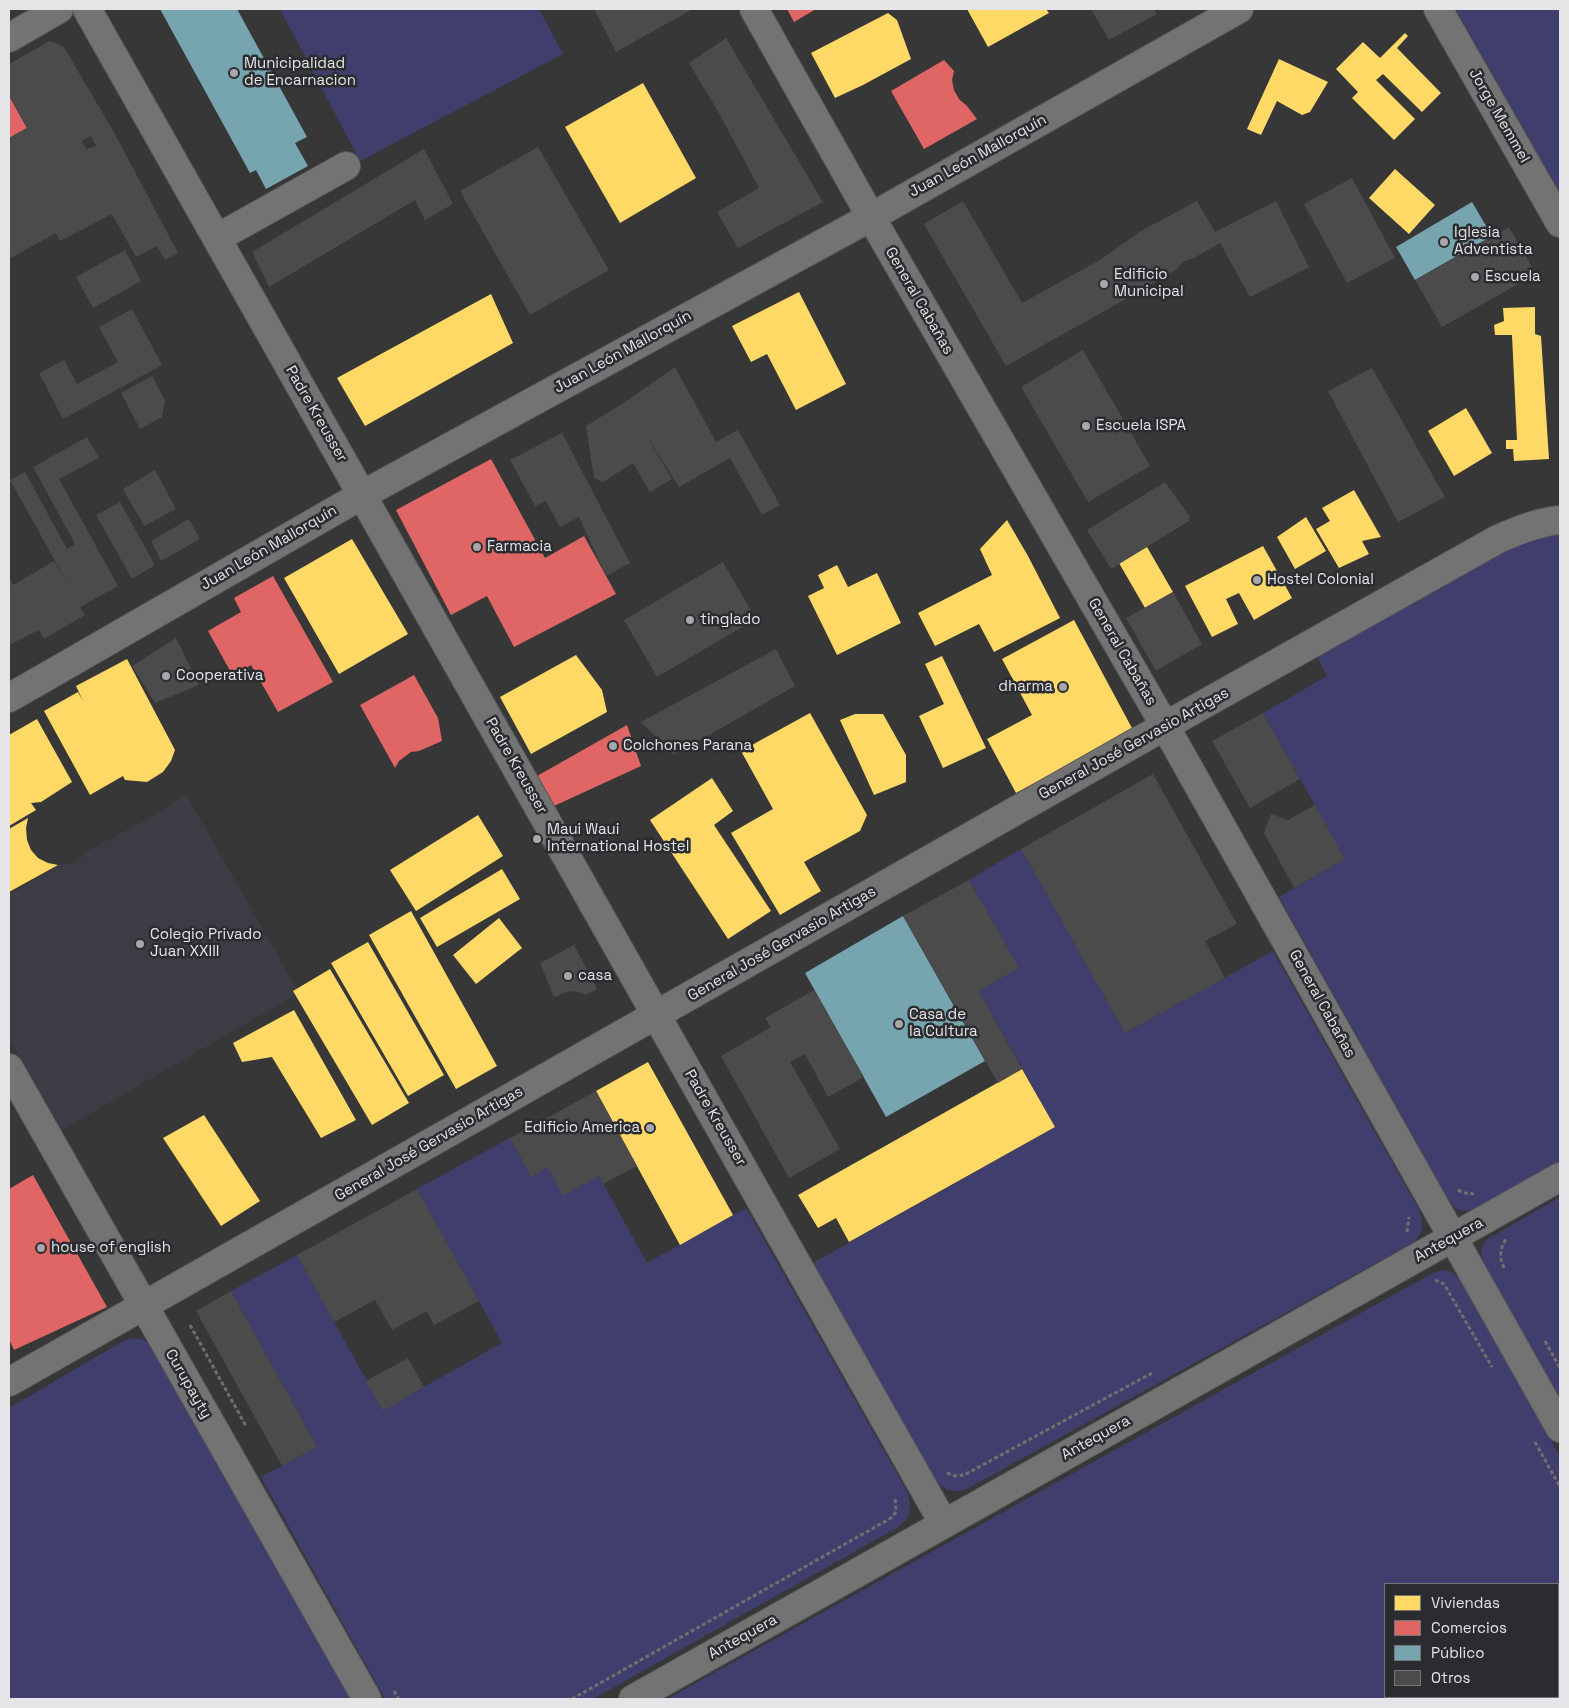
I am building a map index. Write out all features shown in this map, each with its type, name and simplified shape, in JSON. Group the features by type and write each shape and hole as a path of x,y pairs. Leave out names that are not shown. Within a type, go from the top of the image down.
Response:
{"street":[{"path":"9,38 59,9"},
{"name":"Padre Kreusser","path":"87,9 944,1524"},
{"name":"General Cabañas","path":"754,9 871,217 1165,726 1560,1428"},
{"name":"Juan León Mallorquín","path":"9,698 362,495 871,217 1239,9"},
{"name":"Jorge Memmel","path":"1438,9 1560,224"},
{"path":"217,238 346,166"},
{"name":"General José Gervasio Artigas","path":"9,1382 1498,539 1521,528 1560,520"},
{"name":"Curupayty","path":"9,1068 367,1699"},
{"name":"Antequera","path":"633,1699 1560,1178"}],"path":[{"path":"1456,1189 1474,1194 1483,1190"},
{"path":"1403,1235 1407,1232 1410,1219 1408,1213"},
{"path":"1507,1274 1502,1265 1500,1254 1501,1246 1508,1236"},
{"path":"1541,1334 1560,1368"},
{"path":"940,1467 947,1473 955,1476 964,1475 1155,1371"},
{"path":"572,1699 891,1518 896,1512 897,1501 894,1491"}],"shaded area":[{"path":"280,9 539,9 563,54 360,161"},
{"path":"1456,9 1560,9 1560,194"},
{"path":"1560,534 1560,1161 1485,1204 1463,1211 1455,1208 1448,1199 1279,897 1345,859 1263,713 1327,676 1317,656 1499,555 1536,539"},
{"name":"Colegio Privado Juan XXIII","path":"186,794 299,993 62,1130 9,1038 9,895 58,865 70,864 80,859 89,850 153,816"},
{"path":"1021,849 1125,1033 1273,951 1419,1210 1422,1227 1420,1234 1414,1242 965,1490 952,1491 942,1487 936,1481 813,1263 1055,1127 979,991 1019,968 969,880"},
{"path":"510,1138 531,1177 548,1167 563,1195 599,1176 647,1263 746,1208 908,1493 909,1514 895,1529 593,1699 385,1699 261,1477 317,1447 231,1291 297,1255 383,1410 502,1343 417,1189"},
{"path":"1560,1197 1560,1399 1484,1266 1481,1253 1486,1240"},
{"path":"1442,1270 1456,1275 1462,1282 1560,1457 1560,1699 667,1699 1433,1273"},
{"path":"134,1338 144,1340 151,1346 352,1699 9,1699 9,1408 125,1340"}],"building: Viviendas":[{"path":"967,9 1046,9 1049,13 988,47"},
{"path":"888,13 897,20 911,59 835,98 811,53"},
{"path":"1405,33 1408,36 1397,48 1441,93 1422,112 1383,74 1376,80 1415,119 1394,140 1352,98 1358,92 1336,69 1363,42 1380,58"},
{"path":"1279,59 1328,82 1310,112 1302,115 1277,101 1261,135 1247,129"},
{"path":"643,83 696,178 620,223 565,127"},
{"path":"1395,169 1435,205 1409,234 1369,198"},
{"path":"799,292 846,384 796,410 767,354 751,362 732,326"},
{"path":"491,294 513,343 365,426 337,378"},
{"path":"1535,307 1535,334 1541,336 1549,459 1514,461 1513,449 1506,449 1506,440 1517,440 1512,335 1495,335 1494,325 1504,321 1503,308"},
{"path":"1466,408 1492,453 1454,476 1428,431"},
{"path":"1354,490 1381,537 1362,541 1369,554 1339,568 1316,529 1330,521 1322,508"},
{"path":"1306,517 1326,551 1295,569 1277,537"},
{"path":"1007,520 1060,618 994,652 979,624 935,646 918,613 992,575 980,549"},
{"path":"352,539 408,634 339,674 284,578"},
{"path":"1263,546 1292,598 1254,620 1239,593 1226,599 1238,624 1212,637 1185,586"},
{"path":"1147,547 1173,592 1145,608 1119,563"},
{"path":"837,565 848,587 877,573 901,623 837,655 808,596 824,588 818,575"},
{"name":"dharma","path":"1074,620 1133,730 1016,793 987,739 1032,715 1002,659"},
{"path":"576,655 602,690 607,712 531,754 500,697"},
{"path":"942,656 986,748 943,768 919,716 944,704 925,664"},
{"path":"127,659 175,750 171,761 163,772 147,782 125,780 123,776 90,795 44,711 78,692 83,701 76,686"},
{"path":"810,713 867,815 860,831 804,862 821,891 780,915 731,833 773,809 741,751"},
{"path":"855,714 883,714 906,755 906,782 874,795 840,720"},
{"path":"37,719 72,782 41,802 31,803 36,810 9,826 9,735"},
{"path":"712,778 733,811 714,825 771,911 728,939 650,820"},
{"path":"478,815 503,856 416,911 390,870"},
{"path":"28,818 26,828 27,840 31,850 38,858 58,865 9,892 9,829"},
{"path":"502,869 520,899 437,947 420,918"},
{"path":"411,911 497,1066 456,1089 369,935"},
{"path":"499,918 522,948 476,984 453,955"},
{"path":"368,942 444,1075 408,1096 331,963"},
{"path":"330,969 409,1103 372,1125 293,991"},
{"path":"294,1010 356,1120 321,1138 272,1057 242,1062 233,1043"},
{"name":"Edificio America","path":"648,1062 733,1215 680,1245 596,1091"},
{"path":"1022,1069 1055,1127 849,1242 836,1218 818,1228 798,1195"},
{"path":"204,1115 260,1201 221,1226 163,1138"}],"building: Comercios":[{"path":"787,9 816,9 794,22"},
{"path":"944,60 954,71 952,80 954,90 959,99 977,119 924,149 891,91"},
{"path":"9,96 27,128 9,138"},
{"name":"Farmacia","path":"491,459 545,558 584,536 616,594 514,647 487,596 451,615 396,510"},
{"path":"273,576 333,682 278,712 251,665 233,676 208,631 241,612 234,598"},
{"path":"414,675 438,718 442,741 419,751 411,752 399,761 395,768 360,705"},
{"name":"Colchones Parana","path":"627,725 641,766 554,806 537,776"},
{"name":"house of english","path":"33,1175 107,1307 14,1350 9,1339 9,1189"}],"building: Público":[{"name":"Municipalidad de Encarnacion","path":"160,9 237,9 307,137 295,143 308,166 266,189 256,170 250,173"},
{"name":"Iglesia Adventista","path":"1472,202 1492,236 1415,280 1396,247"},
{"name":"Casa de la Cultura","path":"903,916 985,1061 886,1117 805,973"}],"building: Otros":[{"path":"594,9 693,9 616,52"},
{"path":"1091,9 1154,9 1157,14 1109,40"},
{"path":"726,38 823,202 738,248 717,212 759,188 720,115 689,63"},
{"path":"50,41 64,47 116,136 178,253 165,260 157,246 136,257 112,214 60,241 56,233 9,259 9,138 27,128 9,95 9,64","holes":["91,136 96,146 86,149 82,141"]},
{"path":"538,147 609,270 530,315 460,191"},
{"path":"424,149 453,204 425,220 415,200 269,287 252,252"},
{"path":"1352,178 1395,258 1347,283 1304,204"},
{"name":"Edificio Municipal","path":"963,201 1022,303 1100,260 1141,231 1197,201 1215,232 1276,201 1309,267 1250,297 1220,243 1187,260 1177,269 1126,299 1006,366 924,224"},
{"name":"Escuela","path":"1509,227 1536,274 1442,327 1415,280"},
{"path":"125,250 141,281 93,308 76,277"},
{"path":"132,309 162,365 63,419 39,373 64,360 77,384 118,362 99,327"},
{"name":"Escuela ISPA","path":"1083,350 1150,466 1088,502 1021,387"},
{"path":"675,367 716,442 738,430 780,505 762,515 730,458 679,487 645,433 672,479 650,492 633,463 603,482 594,478 586,426 625,402"},
{"path":"1372,368 1445,497 1398,522 1328,391"},
{"path":"152,376 165,400 162,417 140,429 121,393"},
{"path":"562,433 630,563 606,576 579,517 560,527 546,501 535,506 510,460"},
{"path":"87,437 99,458 59,479 118,586 80,607 85,615 44,639 39,630 9,645 9,577 13,585 54,561 69,586 10,480 25,472 67,549 75,544 33,467"},
{"path":"155,470 176,509 144,526 123,489"},
{"path":"1165,482 1190,517 1189,521 1111,569 1087,530"},
{"path":"120,502 155,565 132,579 96,515"},
{"path":"189,519 200,539 161,561 151,541"},
{"name":"tinglado","path":"723,562 756,619 657,677 624,620"},
{"path":"1173,592 1202,644 1156,671 1126,618"},
{"name":"Cooperativa","path":"176,638 199,685 155,703 132,666"},
{"name":"tinglado","path":"776,649 795,686 674,755 641,722"},
{"path":"1263,713 1300,779 1250,808 1212,741"},
{"path":"1153,774 1237,924 1205,941 1225,978 1125,1033 1021,849"},
{"path":"1315,805 1345,859 1294,888 1264,833 1271,814 1288,820"},
{"path":"969,880 1019,968 979,991 1022,1069 998,1083 903,916"},
{"name":"casa","path":"574,945 597,989 586,995 570,991 554,997 540,963"},
{"path":"814,990 864,1077 828,1097 805,1054 790,1062 840,1149 789,1178 721,1056 771,1027 765,1018"},
{"path":"596,1091 637,1166 603,1184 599,1176 563,1196 548,1167 531,1177 510,1138"},
{"path":"417,1189 479,1301 434,1325 427,1311 392,1330 375,1300 334,1322 297,1255"},
{"path":"231,1291 317,1447 282,1466 196,1311"},
{"path":"408,1358 424,1387 383,1411 366,1381"}],"place":[{"name":"Municipalidad de Encarnacion","path":"234,73"},
{"name":"Iglesia Adventista","path":"1444,242"},
{"name":"Escuela","path":"1475,277"},
{"name":"Edificio Municipal","path":"1104,284"},
{"name":"Escuela ISPA","path":"1086,426"},
{"name":"Farmacia","path":"477,547"},
{"name":"Hostel Colonial","path":"1257,580"},
{"name":"tinglado","path":"690,620"},
{"name":"Cooperativa","path":"166,676"},
{"name":"dharma","path":"1063,687"},
{"name":"Colchones Parana","path":"613,746"},
{"name":"Maui Waui International Hostel","path":"537,839"},
{"name":"Colegio Privado Juan XXIII","path":"140,944"},
{"name":"casa","path":"568,976"},
{"name":"Casa de la Cultura","path":"899,1024"},
{"name":"Edificio America","path":"650,1128"},
{"name":"house of english","path":"41,1248"}]}
